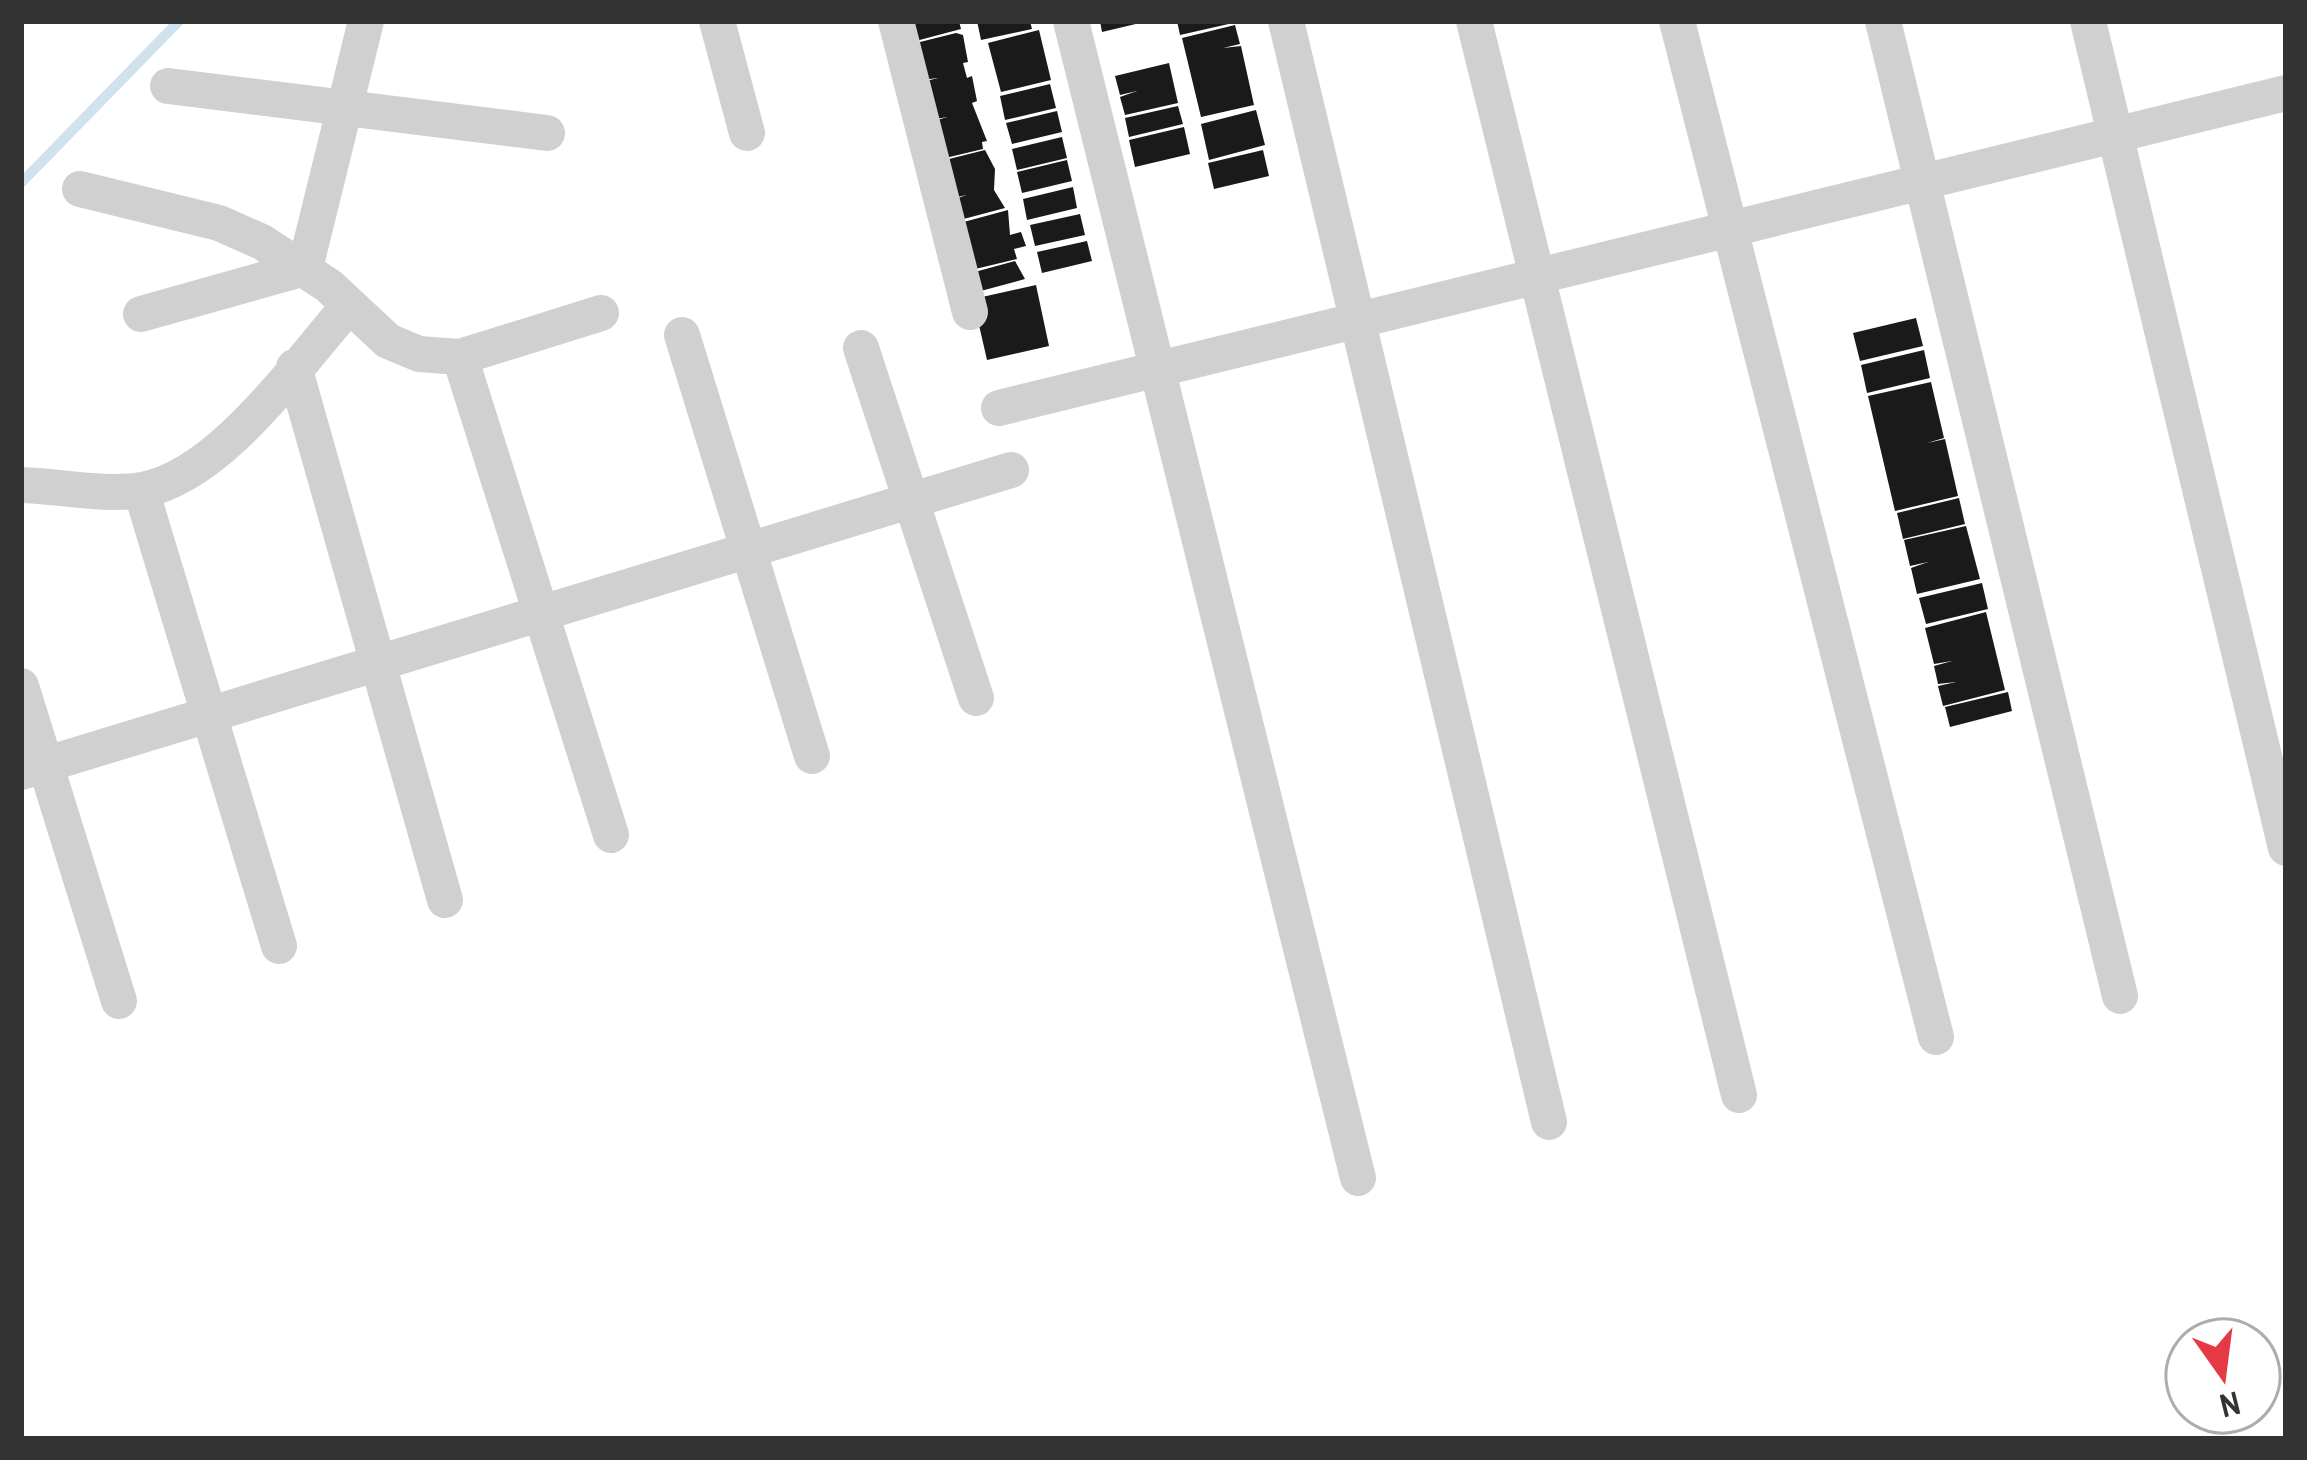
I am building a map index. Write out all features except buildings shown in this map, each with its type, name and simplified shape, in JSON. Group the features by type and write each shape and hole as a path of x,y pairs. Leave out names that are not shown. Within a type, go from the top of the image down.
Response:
{"street":[{"path":"304,268 366,21"},
{"path":"717,21 747,133"},
{"path":"896,21 970,312"},
{"path":"1071,21 1358,1178"},
{"path":"1286,21 1549,1122"},
{"path":"1474,21 1739,1095"},
{"path":"1677,21 1936,1037"},
{"path":"1882,21 2120,997"},
{"path":"2088,21 2286,848"},
{"path":"167,86 548,133"},
{"path":"999,408 2286,93"},
{"path":"80,190 219,224 304,268 388,341 419,353 460,357 601,313"},
{"path":"141,314 304,268"},
{"path":"21,485 141,490 180,476 223,447 348,307"},
{"path":"682,335 812,756"},
{"path":"861,348 976,698"},
{"path":"460,357 611,836"},
{"path":"294,367 445,900"},
{"path":"33,768 1011,470"},
{"path":"141,490 279,946"},
{"path":"21,686 33,768 119,1001"}],"waterway":[{"path":"21,183 179,21"}]}
